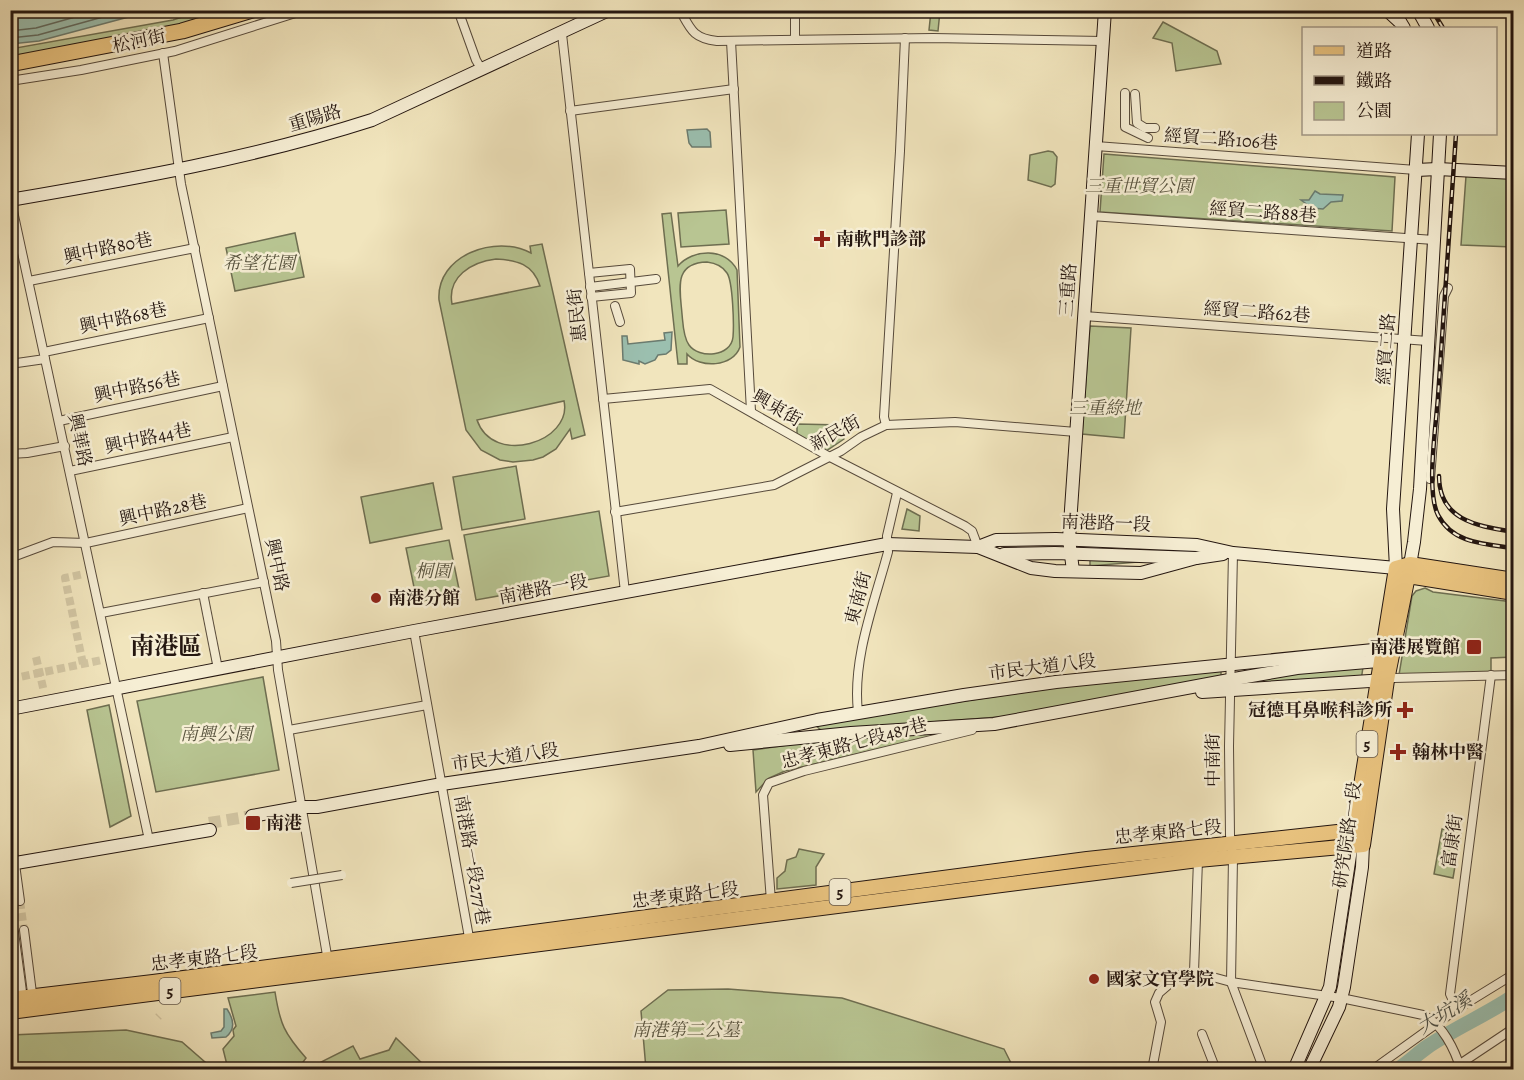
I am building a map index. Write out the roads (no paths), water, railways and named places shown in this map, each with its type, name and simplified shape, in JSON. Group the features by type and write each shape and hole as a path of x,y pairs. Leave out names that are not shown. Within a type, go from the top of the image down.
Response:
{"highway":[{"path":"10,64 182,32 251,10"}],"main road":[{"name":"南港路一段","path":"1396,568 1514,580"},
{"name":"研究院路一段","path":"1387,654 1396,568"},
{"name":"南港路一段","path":"1409,570 1514,593"},
{"name":"研究院路一段","path":"1357,845 1382,680 1409,570"},
{"name":"忠孝東路七段","path":"23,1004 471,946 1198,860 1232,850 1360,829"},
{"name":"忠孝東路七段","path":"471,946 771,901 1086,859 1357,845"}],"street":[{"name":"松河街","path":"10,81 81,70 163,53 227,36 304,10"},
{"path":"458,10 482,70"},
{"name":"重陽路","path":"11,199 268,151 362,123 562,34 609,10"},
{"path":"680,10 698,38 717,41 905,38 1103,41"},
{"path":"795,10 795,39"},
{"name":"三重路","path":"1073,571 1068,539 1105,10"},
{"path":"1387,10 1403,27"},
{"path":"1418,10 1427,27"},
{"name":"惠民街","path":"562,34 625,592"},
{"path":"886,425 884,417 905,38"},
{"path":"731,41 751,411"},
{"name":"興中路","path":"163,53 179,169 276,641 328,965"},
{"path":"1142,85 1130,93 1125,128 1155,128"},
{"path":"570,111 734,89"},
{"path":"1130,93 1130,107 1136,129 1148,138"},
{"path":"1130,93 1136,129"},
{"path":"1125,117 1130,107"},
{"name":"經貿二路","path":"1396,568 1393,509 1418,135"},
{"path":"1409,570 1420,489 1440,135"},
{"name":"經貿二路106巷","path":"1096,146 1416,170"},
{"path":"1416,170 1514,173"},
{"name":"興華路","path":"11,199 148,836"},
{"name":"經貿二路88巷","path":"1091,216 1434,240"},
{"name":"興中路80巷","path":"29,281 195,248"},
{"path":"589,273 630,269 631,292 591,292"},
{"path":"591,292 614,284 656,279"},
{"path":"1431,479 1444,296 1449,288"},
{"path":"615,306 620,322"},
{"name":"經貿二路62巷","path":"1084,316 1428,340"},
{"name":"興中路68巷","path":"10,364 209,318"},
{"name":"興中路56巷","path":"59,421 223,386"},
{"name":"興東街","path":"603,399 710,388 828,456 965,526 972,531 978,547"},
{"name":"新民街","path":"615,512 774,485 841,451 861,436 886,425 955,422 1076,432"},
{"name":"興中路44巷","path":"70,471 234,437"},
{"path":"10,454 64,446"},
{"name":"東南街","path":"858,712 857,689 861,650 888,552 889,525 897,493"},
{"name":"興中路28巷","path":"10,558 53,542 86,543 248,508"},
{"name":"南港路一段","path":"978,547 996,540 1068,539 1197,545 1233,553 1396,568"},
{"name":"南港路一段","path":"10,709 414,631 887,544 978,547 996,554 1196,558 1233,553"},
{"name":"中南街","path":"1233,553 1230,768 1232,982 1262,1069"},
{"path":"996,554 1031,568 1141,573 1196,558"},
{"path":"101,613 264,582"},
{"path":"203,593 218,669"},
{"name":"南港路一段277巷","path":"414,631 471,946"},
{"name":"市民大道八段","path":"253,819 442,784 699,746 858,712 964,695 1056,682 1232,665 1387,654"},
{"name":"市民大道八段","path":"699,746 994,724 1156,694 1231,685 1298,668 1387,654"},
{"name":"富康街","path":"1457,1009 1450,994 1491,675"},
{"path":"1231,685 1353,684 1394,678 1514,675"},
{"path":"289,730 427,705"},
{"path":"817,720 813,727 818,736"},
{"name":"忠孝東路七段487巷","path":"771,901 764,795 769,783 804,771 994,724"},
{"path":"20,901 12,860 209,826"},
{"name":"研究院路一段","path":"1294,1070 1327,997 1357,845"},
{"name":"研究院路一段","path":"1309,1070 1341,998 1360,878 1357,845"},
{"path":"1194,972 1198,860"},
{"path":"291,883 342,875"},
{"path":"23,1004 24,930"},
{"path":"14,932 23,1004"},
{"path":"1152,1070 1161,1022 1155,1002 1159,993 1180,975 1194,972 1232,982 1341,998 1423,1015 1438,1026 1454,1052 1460,1067"},
{"path":"1372,1070 1438,1026 1457,1009 1514,974"},
{"path":"1451,1070 1460,1067 1514,1028"},
{"path":"1202,1034 1216,1070"}],"water":[{"path":"10,11 151,11 39,41 11,44"},
{"path":"707,129 710,132 711,147 692,147 687,130"},
{"path":"1315,191 1320,194 1343,195 1342,201 1331,202 1323,209 1312,208 1301,200 1309,200"},
{"path":"672,332 671,350 666,354 658,355 655,360 645,364 639,361 639,364 623,360 622,336 627,336 628,344 665,340 664,333"},
{"path":"224,1009 227,1009 231,1016 233,1023 231,1031 226,1037 212,1038 211,1033 221,1031 224,1027"}],"waterway":[{"name":"大坑溪","path":"1397,1070 1438,1040 1514,996"}],"tunnel":[{"path":"83,664 65,578 84,574"},
{"path":"36,657 44,692"},
{"path":"10,679 102,660"},
{"path":"209,823 252,816"},
{"path":"20,901 24,930"},
{"path":"10,910 14,932"}],"railway":[{"path":"1432,10 1442,27"},
{"path":"1456,135 1433,458 1434,504 1444,525 1461,537 1471,541 1514,548"},
{"path":"1439,476 1441,491 1453,512 1474,524 1514,532"}],"place":[{"name":"南軟門診部","path":"822,239"},
{"name":"南港分館","path":"376,598"},
{"name":"南港展覽館","path":"1474,647"},
{"name":"冠德耳鼻喉科診所","path":"1405,710"},
{"name":"翰林中醫","path":"1398,752"},
{"name":"南港","path":"253,823"},
{"name":"國家文官學院","path":"1094,979"}],"district":[{"name":"南港區","path":"166,646"}],"park label":[{"name":"三重世貿公園","path":"1139,186"},
{"name":"希望花園","path":"259,263"},
{"name":"三重綠地","path":"1105,408"},
{"name":"桐園","path":"433,571"},
{"name":"南興公園","path":"216,734"},
{"name":"南港第二公墓","path":"686,1030"}]}
